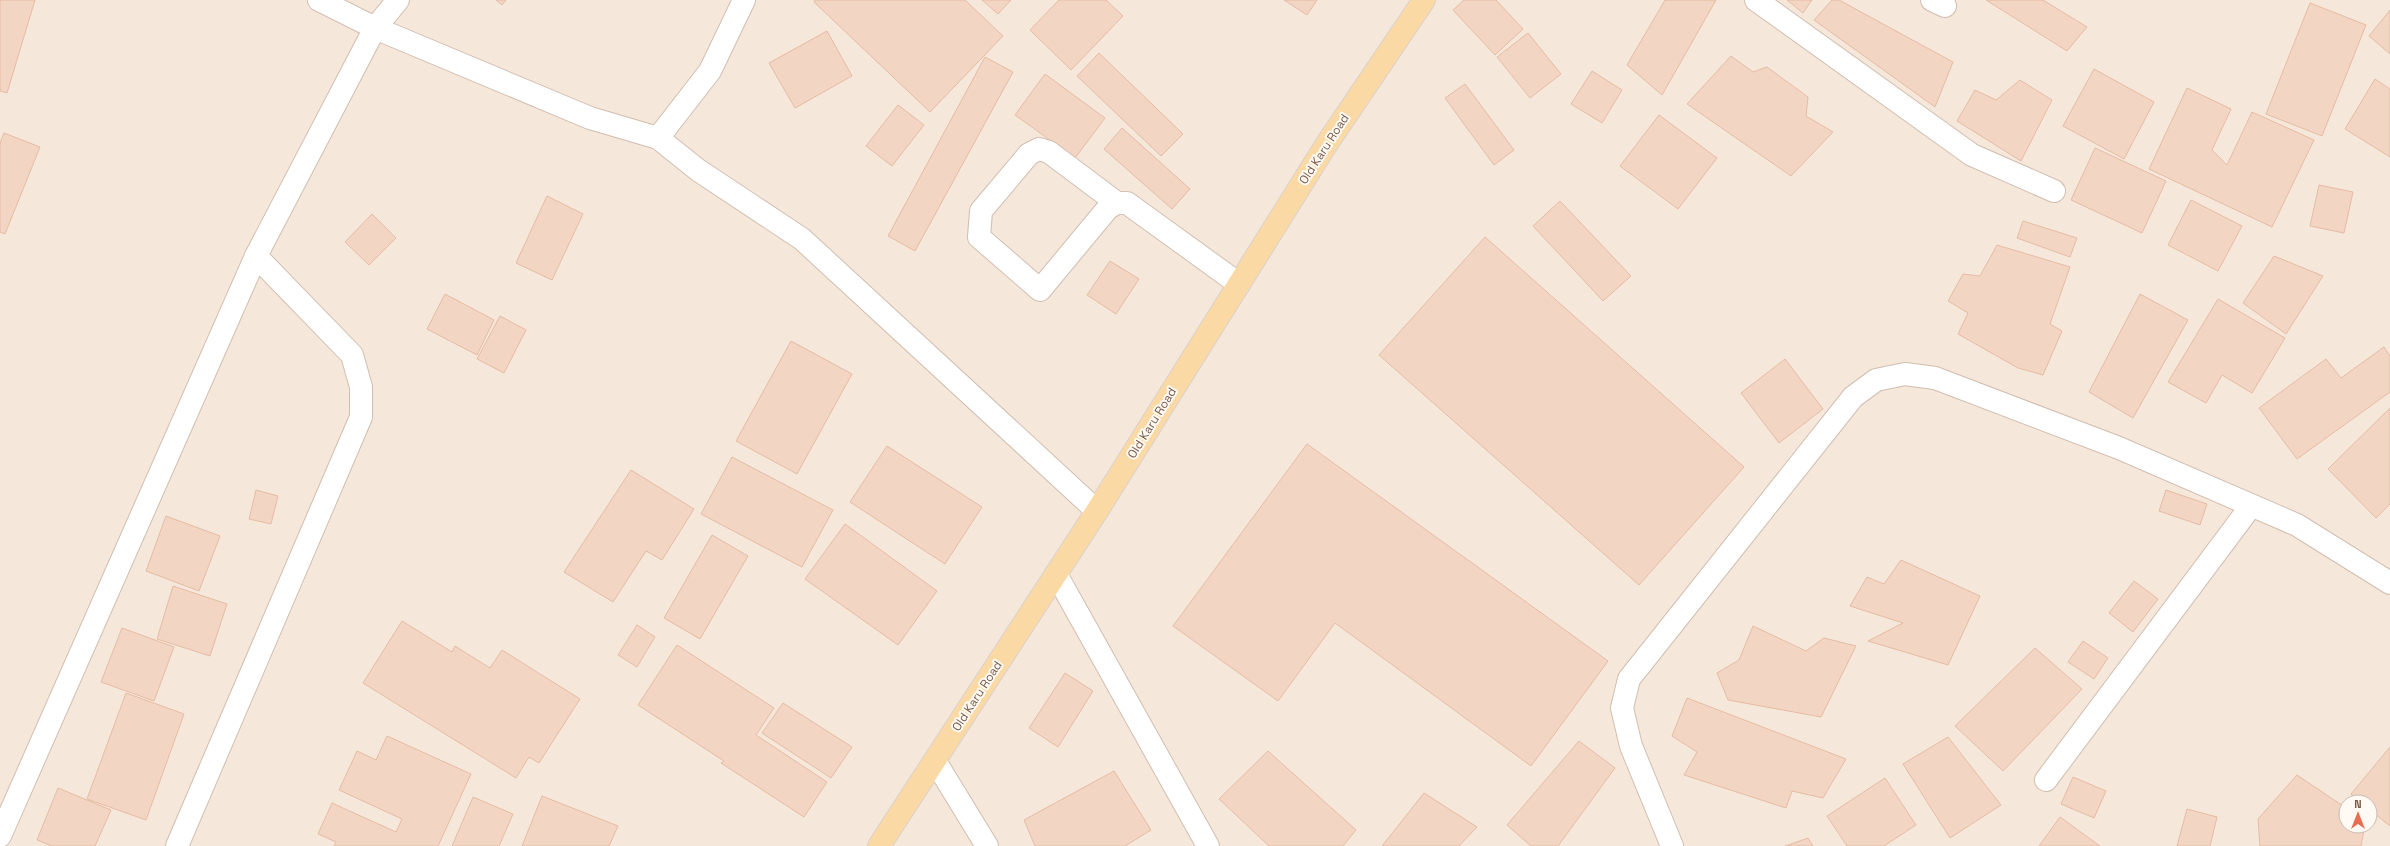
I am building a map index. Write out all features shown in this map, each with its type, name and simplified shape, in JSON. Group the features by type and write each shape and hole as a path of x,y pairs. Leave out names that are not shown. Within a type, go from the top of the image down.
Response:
{"main road":[{"name":"Old Karu Road","path":"879,846 1097,511 1326,145 1424,0"}],"street":[{"path":"319,0 375,28 590,118 658,138 698,170 802,239 1097,511"},
{"path":"0,836 256,256 375,28 398,0"},
{"path":"658,138 710,71 744,0"},
{"path":"1756,0 1972,155 2054,191"},
{"path":"1116,203 1049,152 1039,149 1029,154 980,211 979,237 1040,290 1108,208 1116,203 1127,203 1239,284"},
{"path":"177,846 361,417 361,387 352,355 256,256"},
{"path":"1672,846 1631,746 1622,708 1629,679 1853,397 1876,380 1905,374 1935,378 2120,448 2297,525 2390,583"},
{"path":"2046,780 2251,506"},
{"path":"1056,574 1208,846"},
{"path":"935,761 987,846"}],"shaded area":[{"path":"0,0 2390,0 2390,846 0,846"}],"building":[{"path":"0,0 35,0 7,93 0,91"},
{"path":"496,0 506,0 502,5"},
{"path":"815,0 965,0 1003,36 930,112 814,2"},
{"path":"982,0 1011,0 998,14"},
{"path":"1059,0 1106,0 1123,16 1071,70 1030,30"},
{"path":"1284,0 1317,0 1307,15"},
{"path":"1464,0 1496,0 1523,29 1495,55 1453,10"},
{"path":"1665,0 1716,0 1662,95 1627,65"},
{"path":"1787,0 1812,0 1803,13"},
{"path":"1832,0 1839,0 1953,62 1935,107 1814,20"},
{"path":"1986,0 2043,0 2087,27 2067,51"},
{"path":"2310,3 2366,25 2322,136 2266,114"},
{"path":"2390,10 2390,54 2369,36"},
{"path":"827,31 852,76 795,108 769,63"},
{"path":"1528,33 1561,74 1530,98 1497,57"},
{"path":"1099,53 1183,134 1161,156 1077,76"},
{"path":"1731,56 1753,72 1767,67 1808,97 1806,116 1833,132 1791,176 1687,104"},
{"path":"985,57 1013,72 915,251 888,236"},
{"path":"2094,69 2154,102 2124,159 2063,126"},
{"path":"1592,71 1622,90 1602,123 1571,104"},
{"path":"1045,74 1105,118 1075,158 1015,115"},
{"path":"2375,79 2390,89 2390,157 2345,129"},
{"path":"2020,80 2052,100 2021,161 1957,121 1975,90 1996,100"},
{"path":"1465,84 1514,150 1494,165 1445,98"},
{"path":"2187,88 2231,109 2212,150 2227,165 2252,112 2314,140 2272,227 2149,169"},
{"path":"898,105 924,125 892,166 866,146"},
{"path":"1659,115 1717,158 1678,209 1620,166"},
{"path":"1122,128 1190,189 1172,209 1104,149"},
{"path":"4,133 40,147 5,234 0,232 0,143"},
{"path":"2095,148 2166,181 2142,233 2071,200"},
{"path":"2319,185 2353,192 2344,233 2310,226"},
{"path":"547,196 583,214 552,280 516,263"},
{"path":"2191,200 2242,226 2218,271 2168,245"},
{"path":"1560,201 1631,276 1603,301 1533,226"},
{"path":"372,214 396,238 369,265 345,242"},
{"path":"2023,221 2077,238 2070,257 2017,238"},
{"path":"1485,237 1744,467 1639,585 1379,355"},
{"path":"1997,245 2070,267 2050,324 2062,331 2043,375 2018,368 1958,334 1968,313 1948,301 1963,274 1980,276"},
{"path":"2274,256 2323,276 2286,334 2243,303"},
{"path":"1110,261 1139,279 1116,314 1087,295"},
{"path":"445,294 494,320 477,355 427,329"},
{"path":"2140,294 2188,320 2133,418 2089,392"},
{"path":"2218,299 2285,338 2252,393 2222,375 2206,403 2168,382"},
{"path":"500,316 526,330 504,373 477,359"},
{"path":"791,341 852,374 797,474 736,441"},
{"path":"2384,347 2390,356 2390,392 2297,459 2259,408 2326,359 2341,378"},
{"path":"1785,359 1823,409 1779,443 1741,393"},
{"path":"2390,408 2390,504 2376,518 2328,469"},
{"path":"1307,444 1608,661 1531,766 1335,623 1278,701 1173,626"},
{"path":"887,446 982,507 945,564 850,502"},
{"path":"732,457 833,510 802,567 701,514"},
{"path":"631,470 694,509 662,560 646,551 613,602 564,572"},
{"path":"256,490 278,496 271,524 249,519"},
{"path":"2166,490 2207,504 2200,525 2159,511"},
{"path":"166,516 220,536 199,591 146,571"},
{"path":"845,524 937,591 898,645 805,579"},
{"path":"712,535 748,556 700,639 664,618"},
{"path":"1901,560 1980,596 1948,665 1868,641 1903,623 1850,606 1867,577 1884,584"},
{"path":"2134,581 2158,599 2133,632 2109,613"},
{"path":"173,586 227,604 210,656 157,639"},
{"path":"402,621 452,652 455,646 490,668 502,650 580,699 539,763 529,757 516,778 363,683"},
{"path":"637,625 655,637 637,667 618,655"},
{"path":"1753,626 1806,651 1824,638 1856,646 1821,717 1728,700 1717,673 1739,660"},
{"path":"122,628 174,647 154,701 101,682"},
{"path":"2083,641 2108,658 2094,679 2068,662"},
{"path":"677,645 774,708 756,735 827,782 804,817 721,763 724,761 638,705"},
{"path":"2035,648 2082,689 2003,771 1955,726"},
{"path":"1065,673 1093,691 1058,747 1029,728"},
{"path":"126,693 184,714 146,820 87,799"},
{"path":"1687,698 1846,759 1823,798 1792,791 1786,808 1684,775 1697,752 1672,736"},
{"path":"783,703 852,747 831,778 762,733"},
{"path":"387,736 471,774 438,846 334,846 336,842 318,834 332,803 396,832 402,819 339,790 357,751 376,760"},
{"path":"1948,737 2001,805 1950,838 1903,764"},
{"path":"1579,741 1615,768 1558,846 1531,846 1507,825"},
{"path":"2390,747 2390,826 2378,816 2378,794 2351,794"},
{"path":"1268,751 1356,830 1343,846 1269,846 1219,799"},
{"path":"1114,771 1151,830 1125,846 1035,846 1024,820"},
{"path":"2297,775 2338,803 2338,834 2363,834 2361,846 2260,846 2258,819"},
{"path":"2073,777 2106,791 2094,818 2061,804"},
{"path":"1885,778 1916,825 1884,846 1847,846 1827,816"},
{"path":"58,788 111,810 95,846 52,846 37,840"},
{"path":"1424,793 1477,827 1459,846 1382,846"},
{"path":"542,796 618,826 609,846 522,846"},
{"path":"473,797 513,814 499,846 452,846"},
{"path":"2187,809 2217,817 2210,846 2177,846"},
{"path":"2060,817 2100,846 2039,846"},
{"path":"1808,838 1813,846 1785,846"}]}
